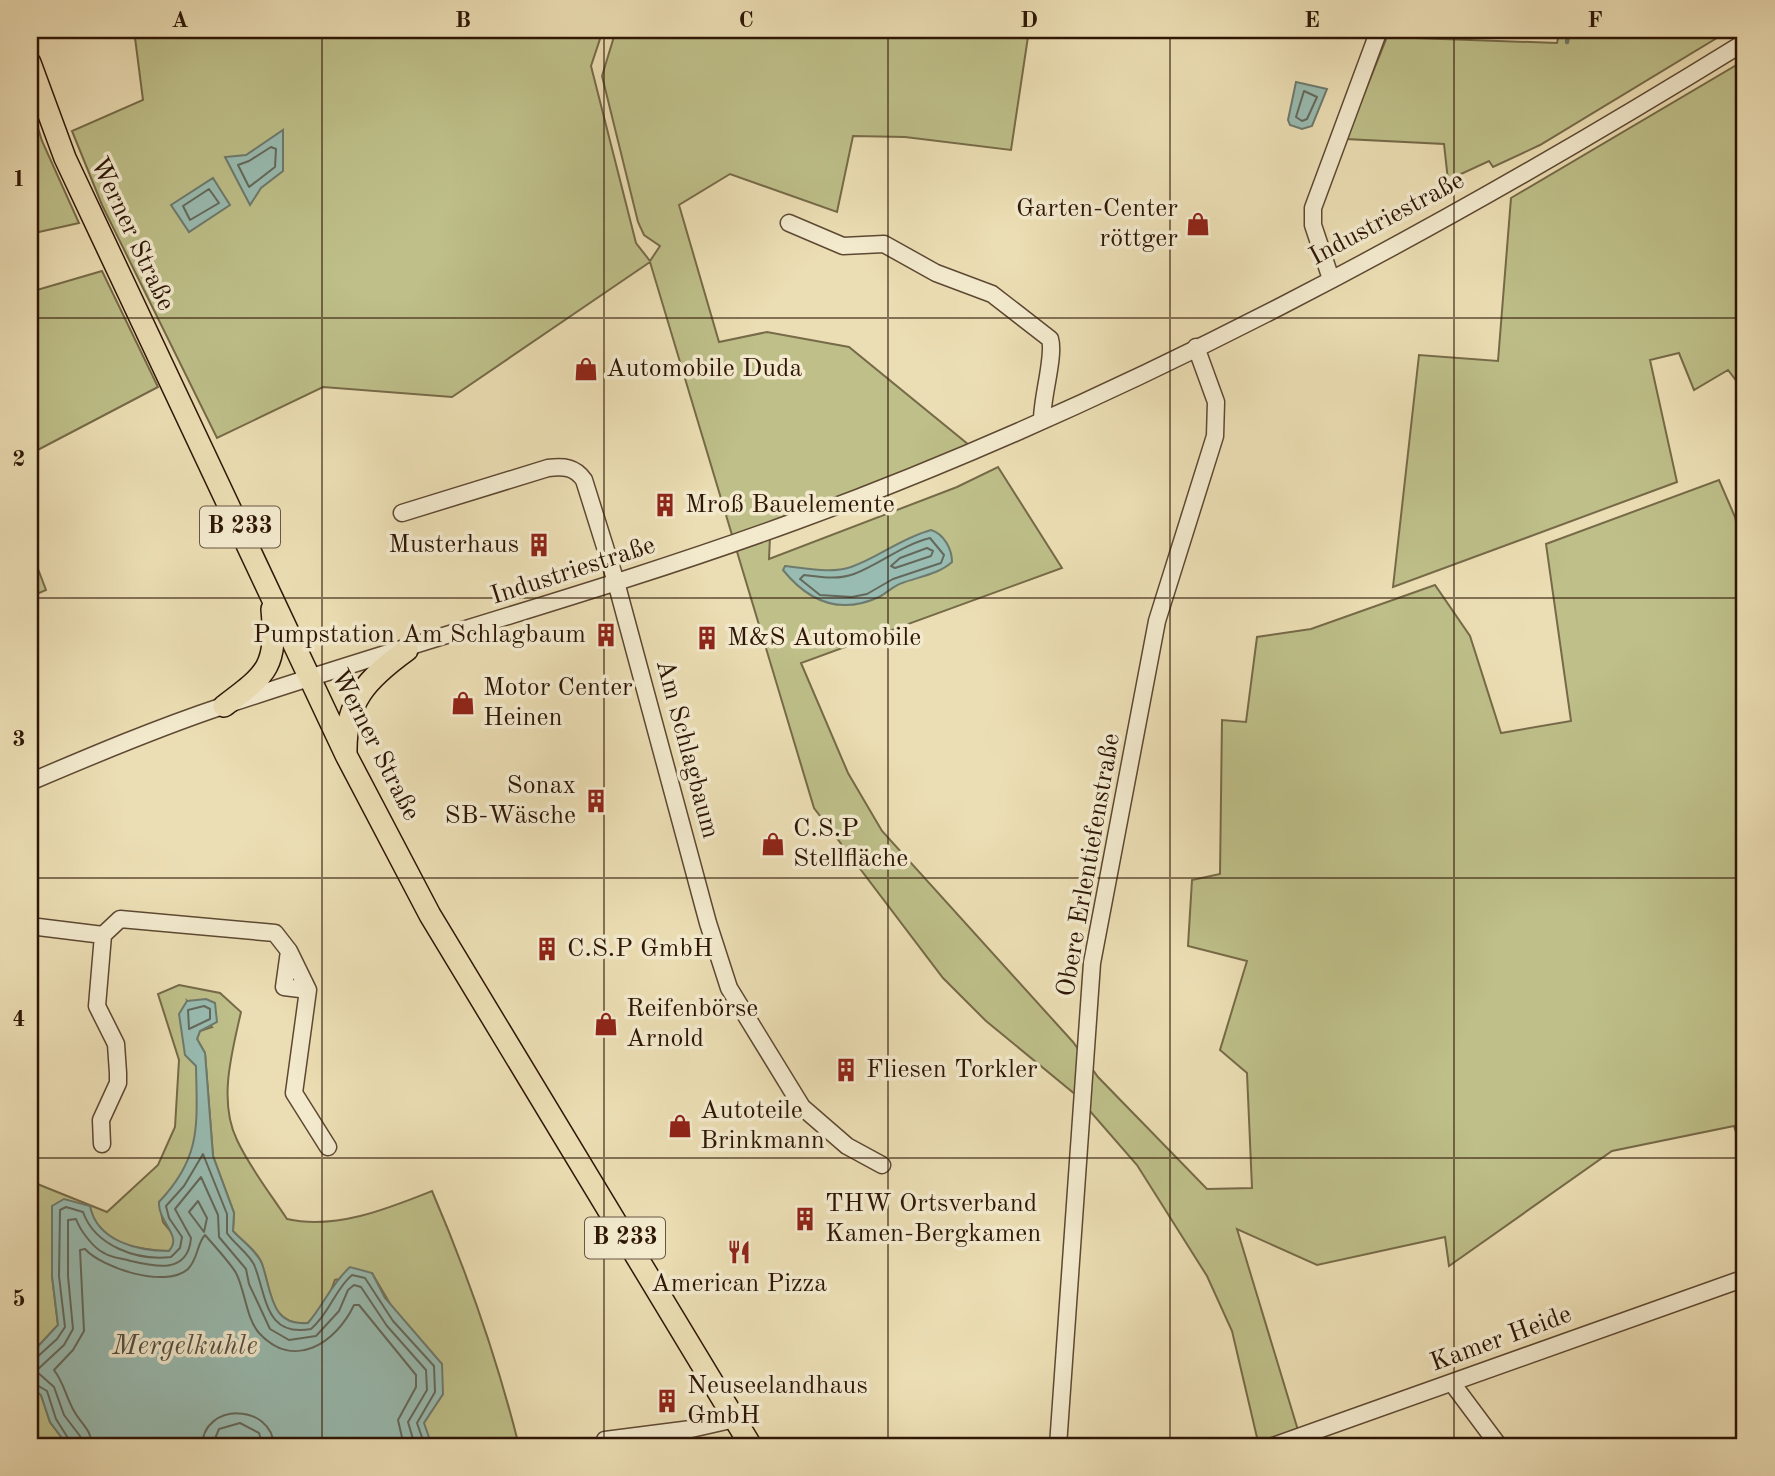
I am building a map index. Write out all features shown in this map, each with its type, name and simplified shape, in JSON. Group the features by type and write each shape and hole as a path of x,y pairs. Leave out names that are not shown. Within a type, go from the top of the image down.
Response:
{"main road":[{"name":"Werner Straße","path":"30,63 65,158 346,755 430,915 751,1446"},
{"path":"223,706 259,680 268,668 274,634 271,593"},
{"path":"346,755 346,730 360,691 378,671 407,650"}],"street":[{"path":"1331,279 1314,225 1313,208 1379,30"},
{"name":"Industriestraße","path":"30,782 223,706 407,650 796,521 1042,420 1331,279 1506,183 1745,42"},
{"path":"789,223 843,246 884,244 936,273 992,294 1050,339 1052,347 1042,396 1042,420"},
{"name":"Obere Erlentiefenstraße","path":"1058,1446 1092,963 1157,621 1215,436 1216,402 1196,347"},
{"name":"Am Schlagbaum","path":"402,513 564,466 578,472 584,481 616,582 708,923 729,988 802,1107 847,1146 882,1165"},
{"path":"102,1143 101,1121 118,1083 118,1073 116,1044 97,1006 103,935 120,919 275,933 289,951 308,990 294,1093 328,1147"},
{"path":"30,926 103,935"},
{"name":"Kamer Heide","path":"1273,1446 1745,1278"},
{"path":"1452,1383 1499,1446"},
{"path":"603,1446 605,1440 691,1429 735,1419"}],"green space":[{"path":"134,30 603,30 591,66 636,243 650,261 660,246 644,235 638,222 602,76 616,30 772,30 804,34 805,30 1029,30 1011,150 905,137 853,136 837,212 730,174 679,205 719,342 767,332 849,347 980,454 770,537 769,559 957,487 998,467 1062,568 801,663 848,773 882,831 1073,1042 1098,1077 1207,1189 1252,1188 1247,1073 1220,1050 1247,961 1188,946 1192,880 1220,874 1222,720 1246,722 1257,637 1311,629 1435,585 1470,636 1501,733 1571,721 1546,544 1719,480 1735,517 1745,560 1745,1159 1734,1126 1612,1151 1449,1266 1445,1237 1317,1265 1237,1229 1297,1427 1299,1446 1259,1446 1232,1331 1207,1276 1137,1165 1076,1095 986,1021 943,978 814,808 650,262 452,397 323,387 217,438 102,205 72,131 143,100"},
{"path":"1560,30 1730,30 1540,145 1493,167 1489,161 1448,180 1444,144 1346,139 1387,37 1557,43"},
{"path":"1745,60 1745,380 1738,383 1728,370 1694,390 1679,353 1650,360 1677,482 1393,587 1419,355 1498,361 1511,198"},
{"path":"30,102 42,141 79,223 30,234"},
{"path":"102,271 158,387 30,454 30,292"},
{"path":"30,548 46,590 30,597"},
{"path":"179,985 220,993 241,1012 229,1076 228,1109 231,1125 248,1160 287,1219 305,1222 342,1220 379,1211 432,1191 481,1317 519,1446 432,1446 423,1423 443,1394 372,1273 335,1280 327,1301 308,1323 295,1323 279,1313 274,1306 260,1260 233,1231 234,1213 213,1156 205,1053 197,1039 200,1031 212,1027 187,1001 198,1077 199,1116 193,1153 187,1167 159,1202 163,1222 175,1237 174,1245 169,1251 139,1248 52,1218 52,1276 58,1325 30,1355 30,1181 107,1212 158,1165 175,1127 179,1060 158,994"},
{"path":"30,1386 41,1395 50,1422 68,1446 30,1446"}],"water":[{"path":"1296,82 1327,89 1312,126 1302,129 1290,125 1288,120"},
{"path":"283,130 283,171 261,188 250,205 225,157 246,155"},
{"path":"213,178 230,205 189,232 171,205"},
{"path":"931,530 940,535 946,543 952,562 941,570 899,584 879,597 865,602 838,605 826,602 803,590 783,570 785,566 826,570 851,567"},
{"name":"Mergelkuhle","path":"206,999 215,1003 217,1022 200,1031 197,1039 205,1053 213,1156 234,1213 233,1231 260,1260 274,1305 286,1319 308,1323 350,1267 372,1273 385,1298 442,1364 443,1394 424,1423 432,1446 252,1446 239,1438 230,1440 227,1446 68,1446 50,1422 41,1395 30,1386 30,1355 58,1325 52,1276 52,1206 64,1199 90,1206 101,1228 120,1242 132,1246 169,1251 173,1245 172,1234 162,1216 159,1202 173,1186 190,1154 197,1105 196,1066 185,1055 179,1014 187,1001"}],"waterway":[{"path":"1567,42 1569,30"}],"place":[{"name":"Garten-Center röttger","path":"1198,224"},
{"name":"Automobile Duda","path":"586,369"},
{"name":"Mroß Bauelemente","path":"665,505"},
{"name":"Musterhaus","path":"539,545"},
{"name":"Pumpstation Am Schlagbaum","path":"606,635"},
{"name":"M&S Automobile","path":"707,638"},
{"name":"Motor Center Heinen","path":"463,703"},
{"name":"Sonax SB-Wäsche","path":"596,801"},
{"name":"C.S.P Stellfläche","path":"773,844"},
{"name":"C.S.P GmbH","path":"547,949"},
{"name":"Reifenbörse Arnold","path":"606,1024"},
{"name":"Fliesen Torkler","path":"846,1070"},
{"name":"Autoteile Brinkmann","path":"680,1126"},
{"name":"THW Ortsverband Kamen-Bergkamen","path":"805,1219"},
{"name":"American Pizza","path":"739,1252"},
{"name":"Neuseelandhaus GmbH","path":"667,1401"}]}
